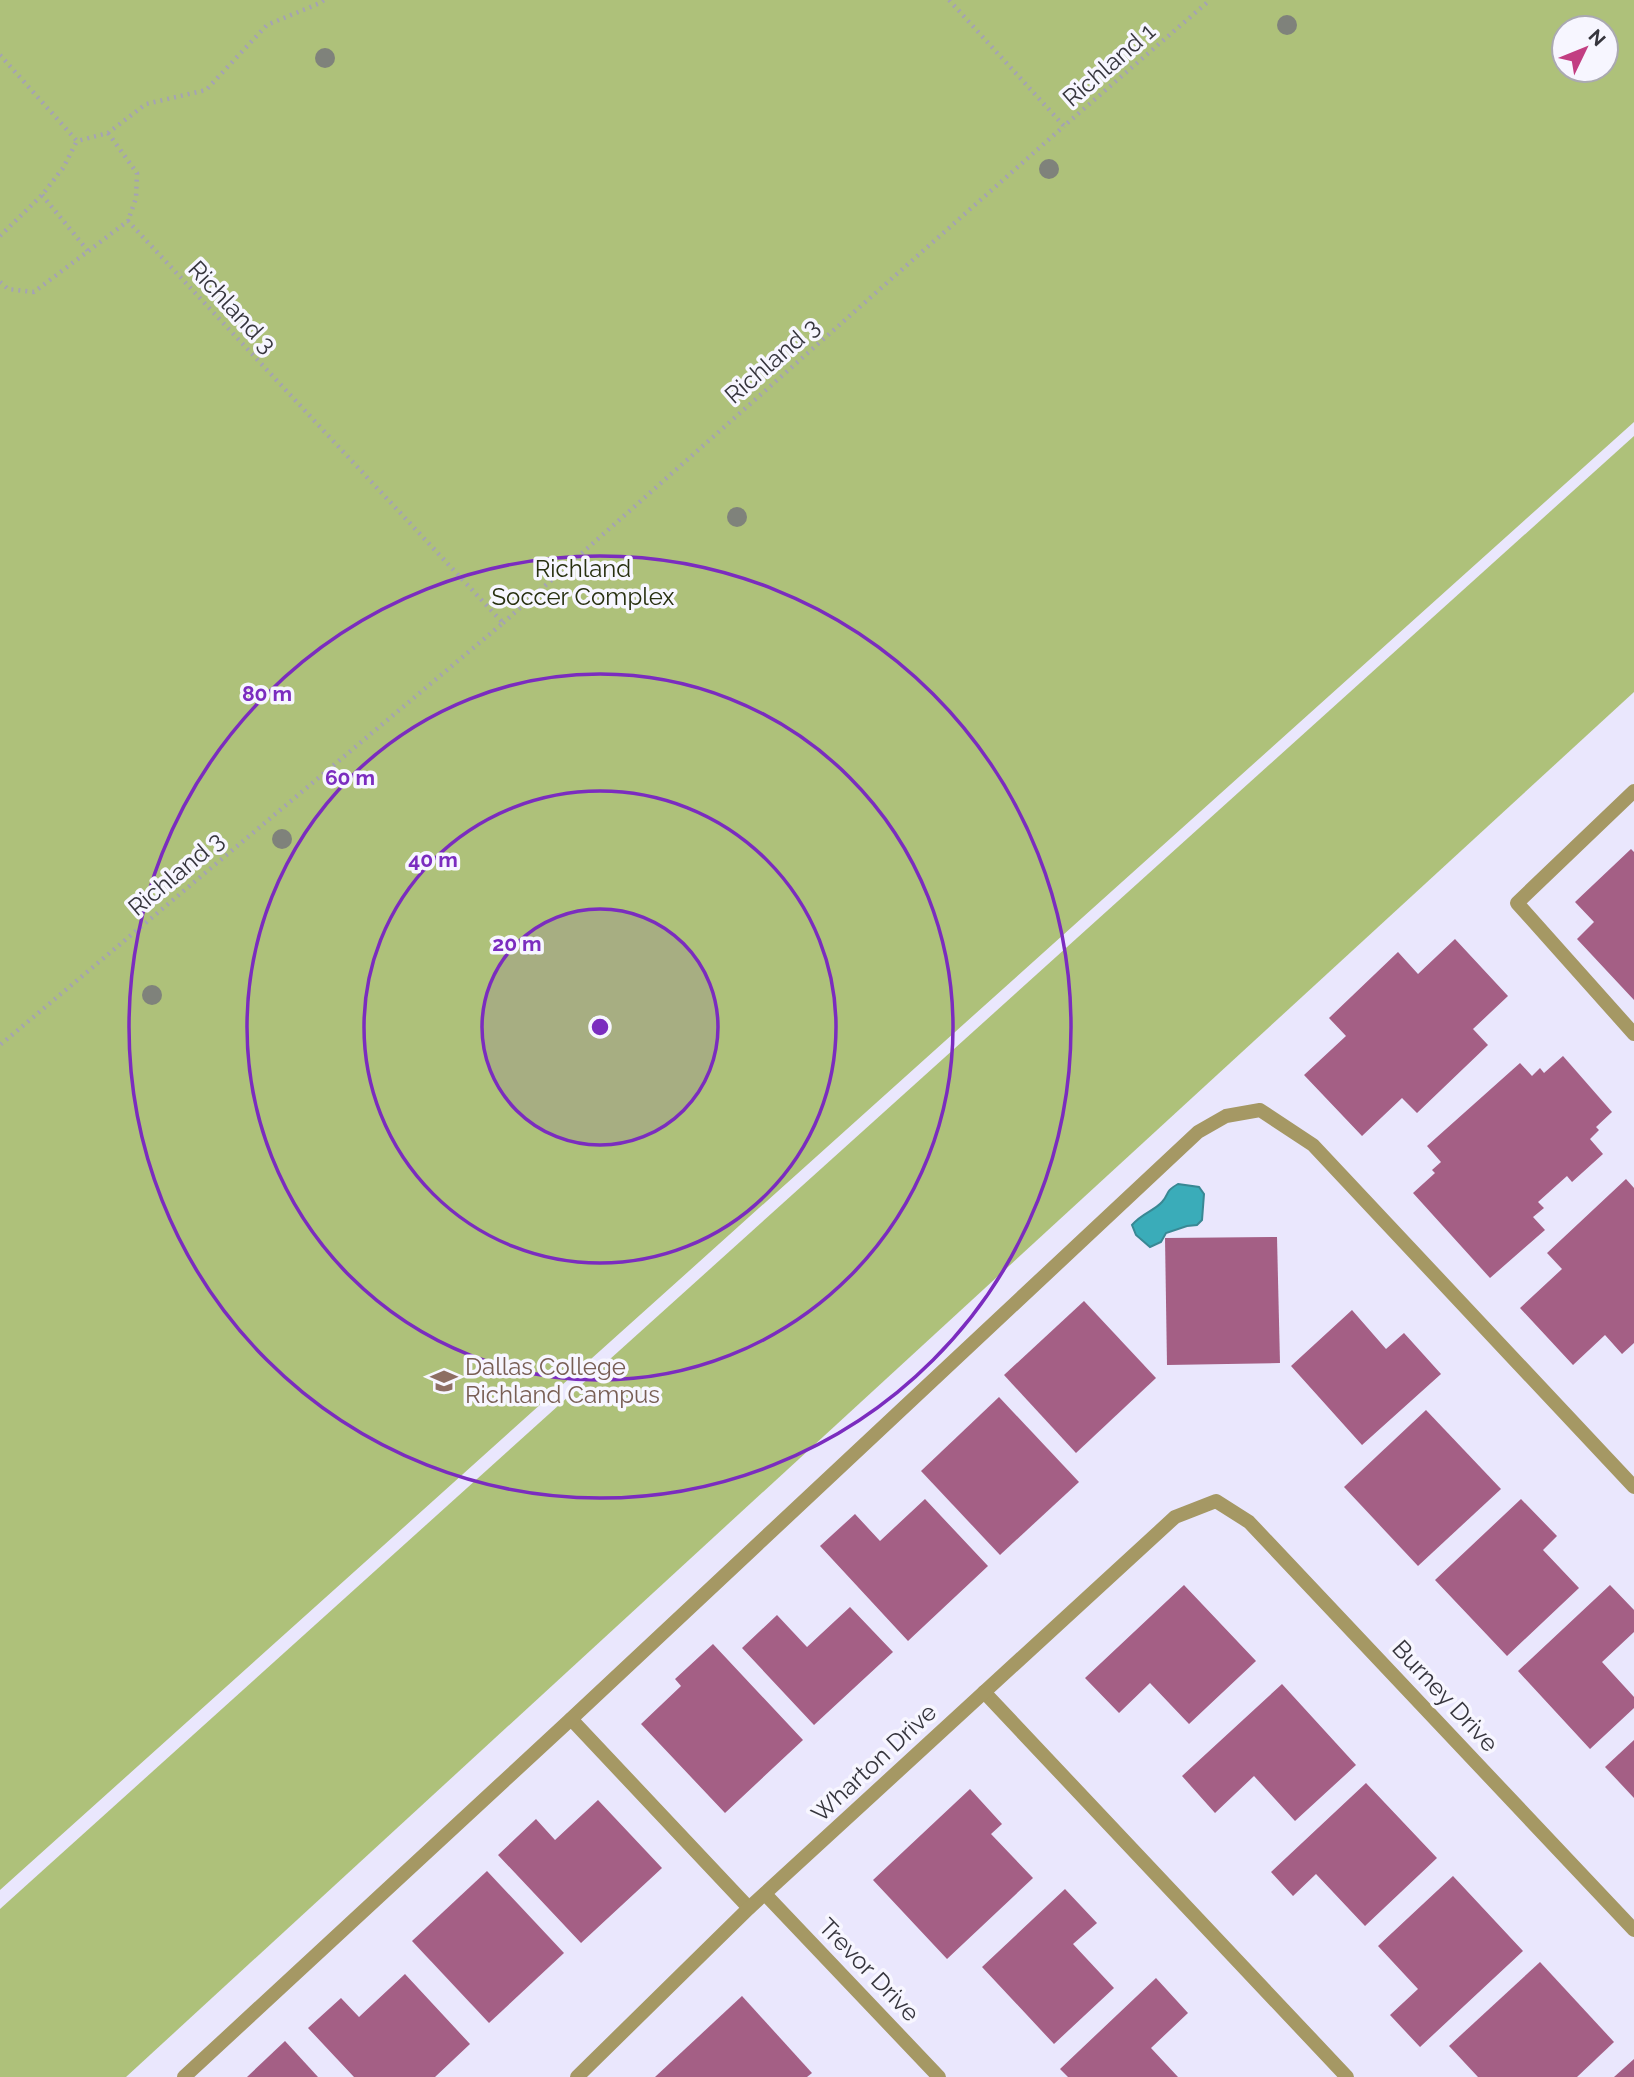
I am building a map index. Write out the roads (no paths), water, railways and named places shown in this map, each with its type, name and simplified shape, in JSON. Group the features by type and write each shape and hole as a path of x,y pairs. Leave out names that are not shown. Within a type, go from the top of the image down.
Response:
{"street":[{"path":"1634,791 1517,903 1634,1034"},
{"path":"184,2077 1198,1132 1226,1116 1260,1110 1313,1145 1634,1487"},
{"name":"Wharton Drive","path":"577,2077 749,1908 1175,1517 1216,1501"},
{"name":"Burney Drive","path":"1216,1501 1249,1522 1634,1930"},
{"path":"984,1692 1347,2077"},
{"path":"571,1719 749,1908"},
{"name":"Trevor Drive","path":"765,1894 939,2077"}],"water":[{"path":"1178,1184 1199,1187 1204,1194 1202,1220 1197,1225 1166,1233 1161,1242 1150,1247 1136,1235 1132,1225 1159,1205"}],"place":[{"name":"Dallas College Richland Campus","path":"444,1381"}],"park label":[{"name":"Richland Soccer Complex","path":"583,583"}]}
